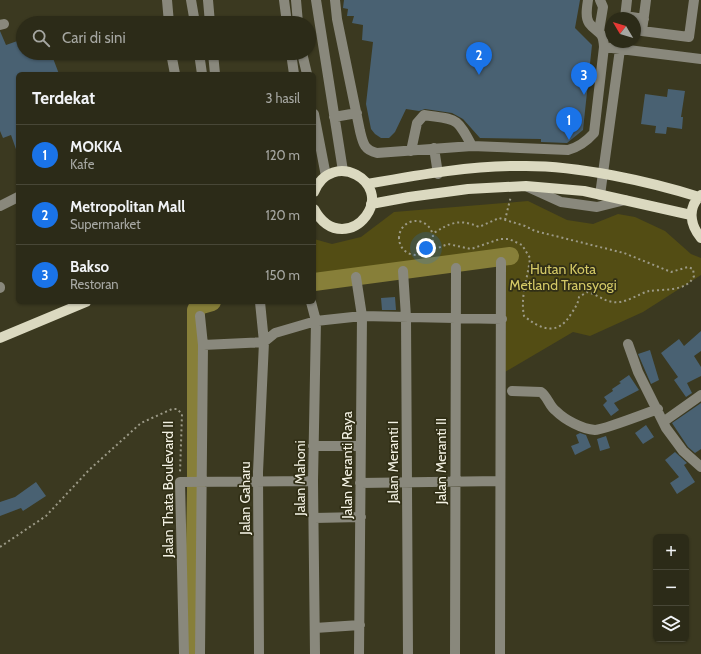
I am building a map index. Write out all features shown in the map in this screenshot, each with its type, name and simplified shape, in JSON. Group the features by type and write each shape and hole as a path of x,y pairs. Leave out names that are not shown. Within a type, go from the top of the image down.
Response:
{"main road":[{"path":"367,184 466,170 526,166 586,171 700,196 693,205 691,215 692,224 701,238"},
{"path":"316,188 319,182 334,172 352,172 361,177 367,184 371,197 371,204 368,213 363,220 347,229 329,226 316,215"},
{"path":"371,204 468,189 526,186 584,191 691,215"},
{"path":"0,338 81,304"}],"street":[{"path":"167,0 168,16"},
{"path":"191,0 193,16"},
{"path":"208,0 209,16"},
{"path":"284,0 286,16"},
{"path":"296,0 297,16"},
{"path":"316,0 343,171"},
{"path":"335,0 364,147 367,150 377,153 472,146 568,150 577,148 586,142 594,133 604,47 604,38 599,31 589,23 587,16 588,0"},
{"path":"599,31 603,7 600,0"},
{"path":"626,12 627,0"},
{"path":"641,24 644,19 646,0"},
{"path":"641,30 689,37 694,0"},
{"path":"600,195 621,48"},
{"path":"638,48 701,59"},
{"path":"173,60 174,72"},
{"path":"200,60 202,72"},
{"path":"214,60 216,72"},
{"path":"292,60 294,72"},
{"path":"303,60 306,72"},
{"path":"601,81 616,82"},
{"path":"334,117 357,113"},
{"path":"411,151 417,123 424,116 453,120 460,124 472,146"},
{"path":"316,124 326,176"},
{"path":"434,148 438,174"},
{"path":"526,186 561,202 596,207 625,200"},
{"path":"0,206 16,198"},
{"path":"500,654 501,262"},
{"name":"Jalan Meranti II","path":"455,654 456,268"},
{"name":"Jalan Meranti I","path":"402,271 406,317 408,654"},
{"name":"Jalan Meranti Raya","path":"356,277 362,316 359,654"},
{"name":"Jalan Gaharu","path":"259,654 258,482 264,342 260,304"},
{"name":"Jalan Mahoni","path":"312,304 316,321 313,446 315,654"},
{"name":"Jalan Thata Boulevard II","path":"184,654 192,481 203,345 200,316"},
{"path":"203,345 264,342 275,333 316,321 362,316 502,319"},
{"path":"628,344 638,372 658,409 663,422 683,451 701,467"},
{"path":"512,391 543,392 549,404 559,414 576,424 595,430 658,409"},
{"path":"663,422 701,395"},
{"path":"313,446 360,446"},
{"path":"192,481 313,481"},
{"name":"Jalan Thata Boulevard II","path":"192,481 200,654"},
{"path":"360,483 500,481"},
{"path":"314,518 361,517"},
{"path":"315,628 360,625"}],"path":[{"path":"505,220 513,186"},
{"path":"429,248 438,248 448,244 471,249 500,239 519,242 530,258 528,277 522,300 524,316 538,326 550,329 563,325 578,304 579,297 587,292 612,302 619,302 650,291 669,290 679,287 690,281 694,276 693,268 688,267 671,272 624,253 535,231 499,218 478,227 465,221 459,221 432,234"},
{"path":"414,222 424,223 432,234 429,248 422,254 412,255 401,247 400,233 405,225 414,222"},
{"name":"Jalan Thata Boulevard II","path":"0,546 46,516 88,470 141,423 172,409 177,409 182,414 192,481"}],"green space":[{"name":"Hutan Kota Metland Transyogi","path":"528,201 567,220 593,224 618,214 635,217 665,231 691,254 701,258 701,275 643,312 590,336 573,332 505,372 506,249 316,282 316,240 332,244 361,237 394,212"}],"building":[{"path":"344,0 580,0 575,28 592,45 583,130 567,143 541,142 541,139 480,138 463,119 452,113 425,109 419,111 406,109 395,132 389,138 381,138 371,129 366,104 373,42 362,40 363,25 352,23 354,16 347,16 348,9 343,8"},
{"path":"0,31 6,45 16,41 16,60 54,60 58,72 16,72 16,149 11,135 3,138 0,131"},
{"path":"668,89 685,91 681,117 683,117 682,129 667,127 666,134 655,133 656,126 641,124 645,94 667,97"},
{"path":"395,297 396,310 382,310 381,298"},
{"path":"701,331 701,351 694,356 701,367 701,376 687,383 692,393 686,397 674,380 678,377 661,353 679,339 684,346"},
{"path":"650,350 659,380 651,384 638,354"},
{"path":"629,375 639,390 614,403 619,410 611,416 603,405 607,401 604,397 613,391 612,389 621,383 619,382"},
{"path":"701,403 701,449 695,453 688,447 672,423"},
{"path":"646,425 654,437 643,444 635,433"},
{"path":"580,433 586,435 591,447 575,455 571,446 579,443 576,435"},
{"path":"606,436 610,448 600,451 597,439"},
{"path":"675,452 687,463 684,465 695,482 677,494 670,483 679,477 665,460"},
{"path":"36,482 46,496 23,511 21,508 0,516 0,502 15,497"}],"waterway":[{"path":"316,282 510,256"},
{"path":"193,654 196,491 196,310 198,306 205,304"}],"place":[{"name":"Metropolitan Mall","path":"479,75"},
{"name":"Bakso","path":"584,95"},
{"name":"MOKKA","path":"569,140"}]}
